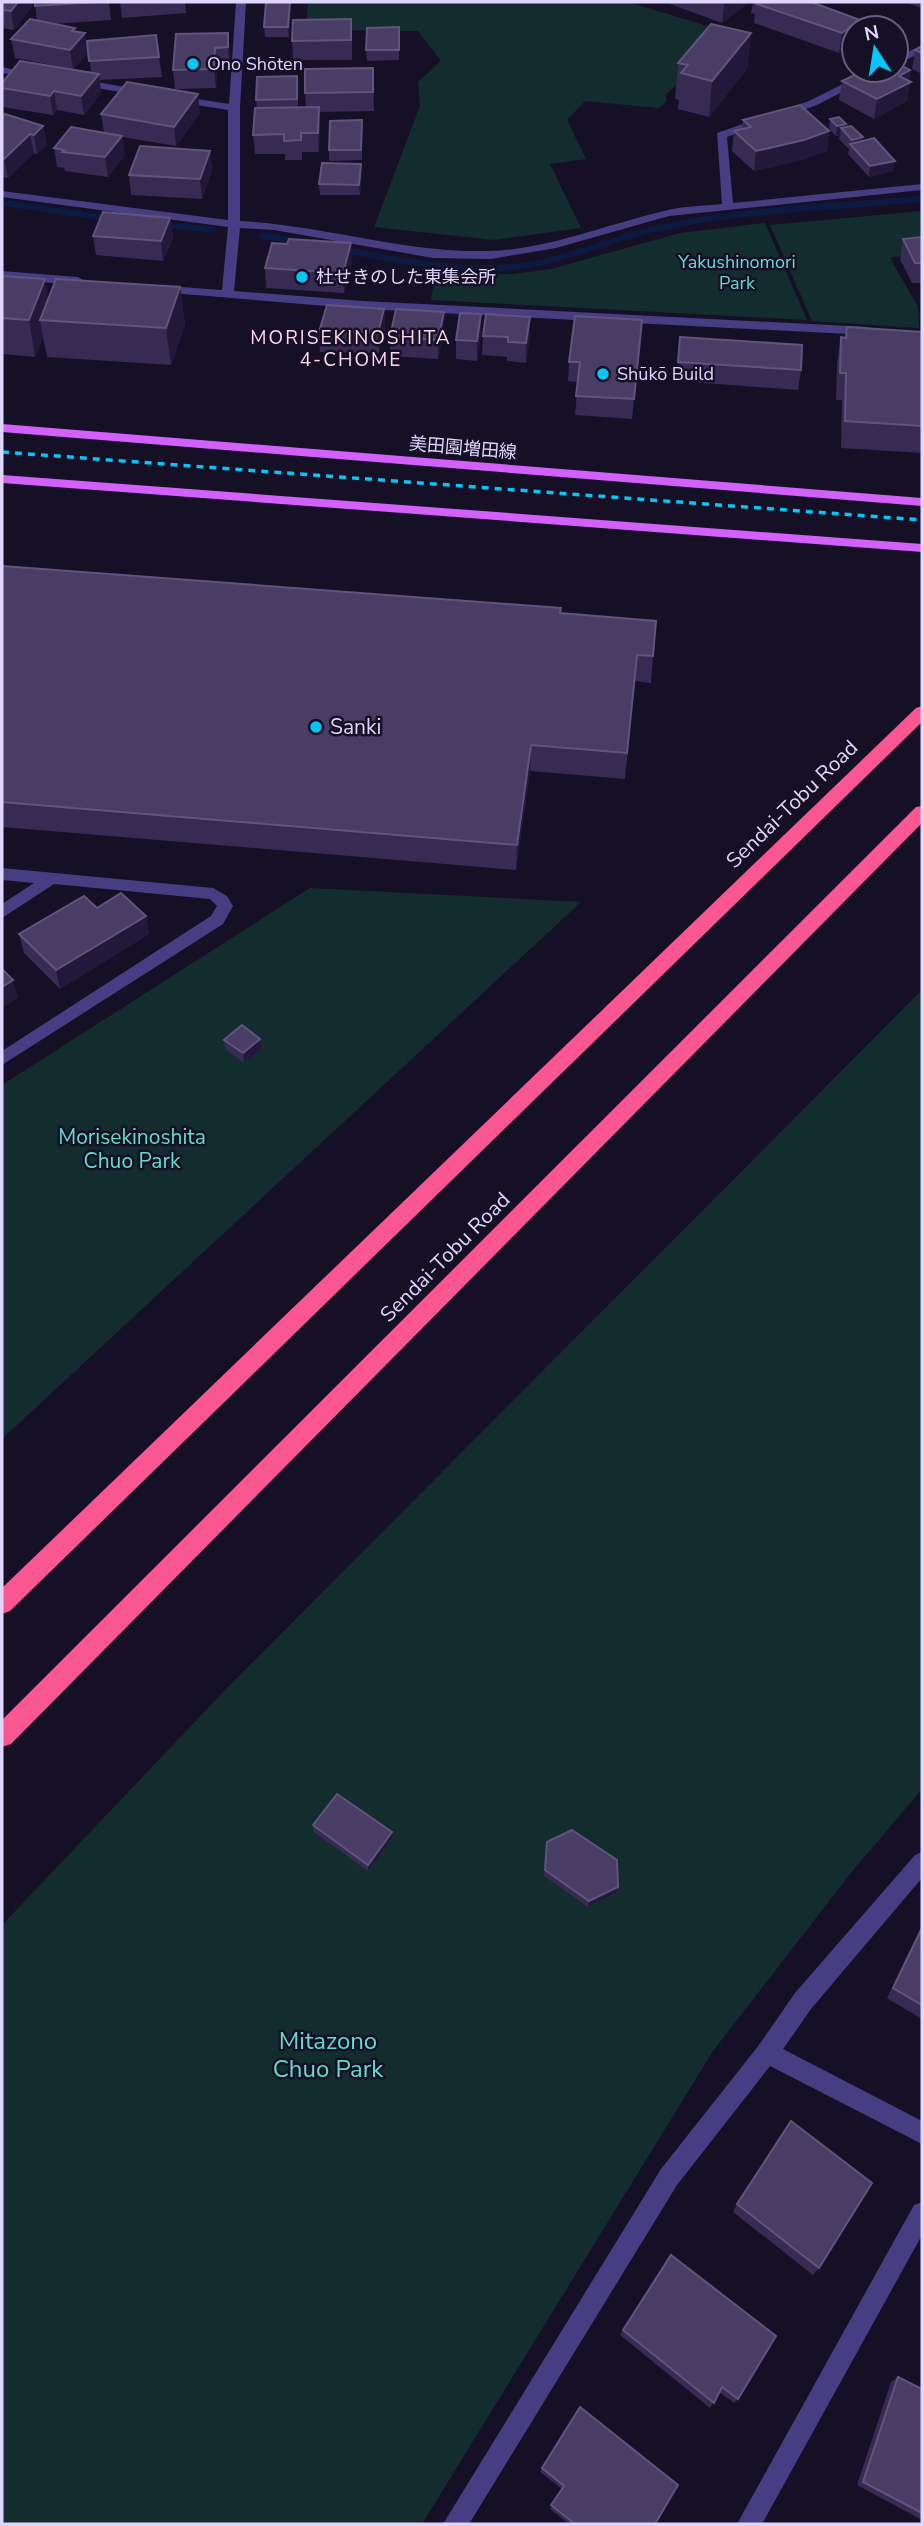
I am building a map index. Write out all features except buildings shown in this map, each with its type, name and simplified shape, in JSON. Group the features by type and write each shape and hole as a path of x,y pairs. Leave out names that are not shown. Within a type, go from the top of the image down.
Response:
{"highway":[{"name":"Sendai-Tobu Road","path":"2,1603 922,712"},
{"name":"Sendai-Tobu Road","path":"2,1736 922,812"}],"main road":[{"name":"美田園増田線","path":"2,428 922,502"},
{"path":"2,479 922,548"}],"street":[{"path":"228,294 234,224 234,108 241,2"},
{"path":"2,69 43,76"},
{"path":"70,81 152,94"},
{"path":"729,206 721,135 813,103 851,84"},
{"path":"166,97 234,108"},
{"path":"2,194 234,224 274,226 433,254 491,255 556,244 668,213 922,187"},
{"path":"2,275 95,283"},
{"path":"148,287 363,305 880,331"},
{"path":"2,874 213,894 222,900 225,906 217,920 2,1059"},
{"path":"2,912 52,878"},
{"path":"455,2524 669,2177 767,2053 803,2001 922,1862"},
{"path":"767,2053 922,2133"},
{"path":"749,2524 922,2213"}],"green space":[{"path":"308,2 628,2 733,34 666,94 666,102 659,108 585,101 567,120 586,159 550,164 581,228 494,240 374,227 420,106 418,82 441,61 418,31 306,30"},
{"path":"922,211 922,253 890,258 918,307 919,328 812,321 770,225"},
{"name":"Yakushinomori Park","path":"765,223 807,320 431,300 435,275 512,274 551,269 680,233"},
{"name":"Morisekinoshita Chuo Park","path":"310,888 581,902 2,1439 2,1085"},
{"name":"Mitazono Chuo Park","path":"922,990 922,1789 850,1874 713,2051 422,2524 2,2524 2,1925 226,1689"}],"waterway":[{"path":"261,236 306,241 441,266 513,267 561,258 647,230 707,218 922,199"},
{"path":"2,203 120,220"},
{"path":"150,223 211,230"}],"railway":[{"path":"2,452 922,520"}],"place":[{"name":"Ono Shōten","path":"193,64"},
{"name":"杜せきのした東集会所","path":"302,277"},
{"name":"Shūkō Build","path":"603,374"},
{"name":"Sanki","path":"316,727"}],"district":[{"name":"MORISEKINOSHITA 4-CHOME","path":"351,348"}]}
